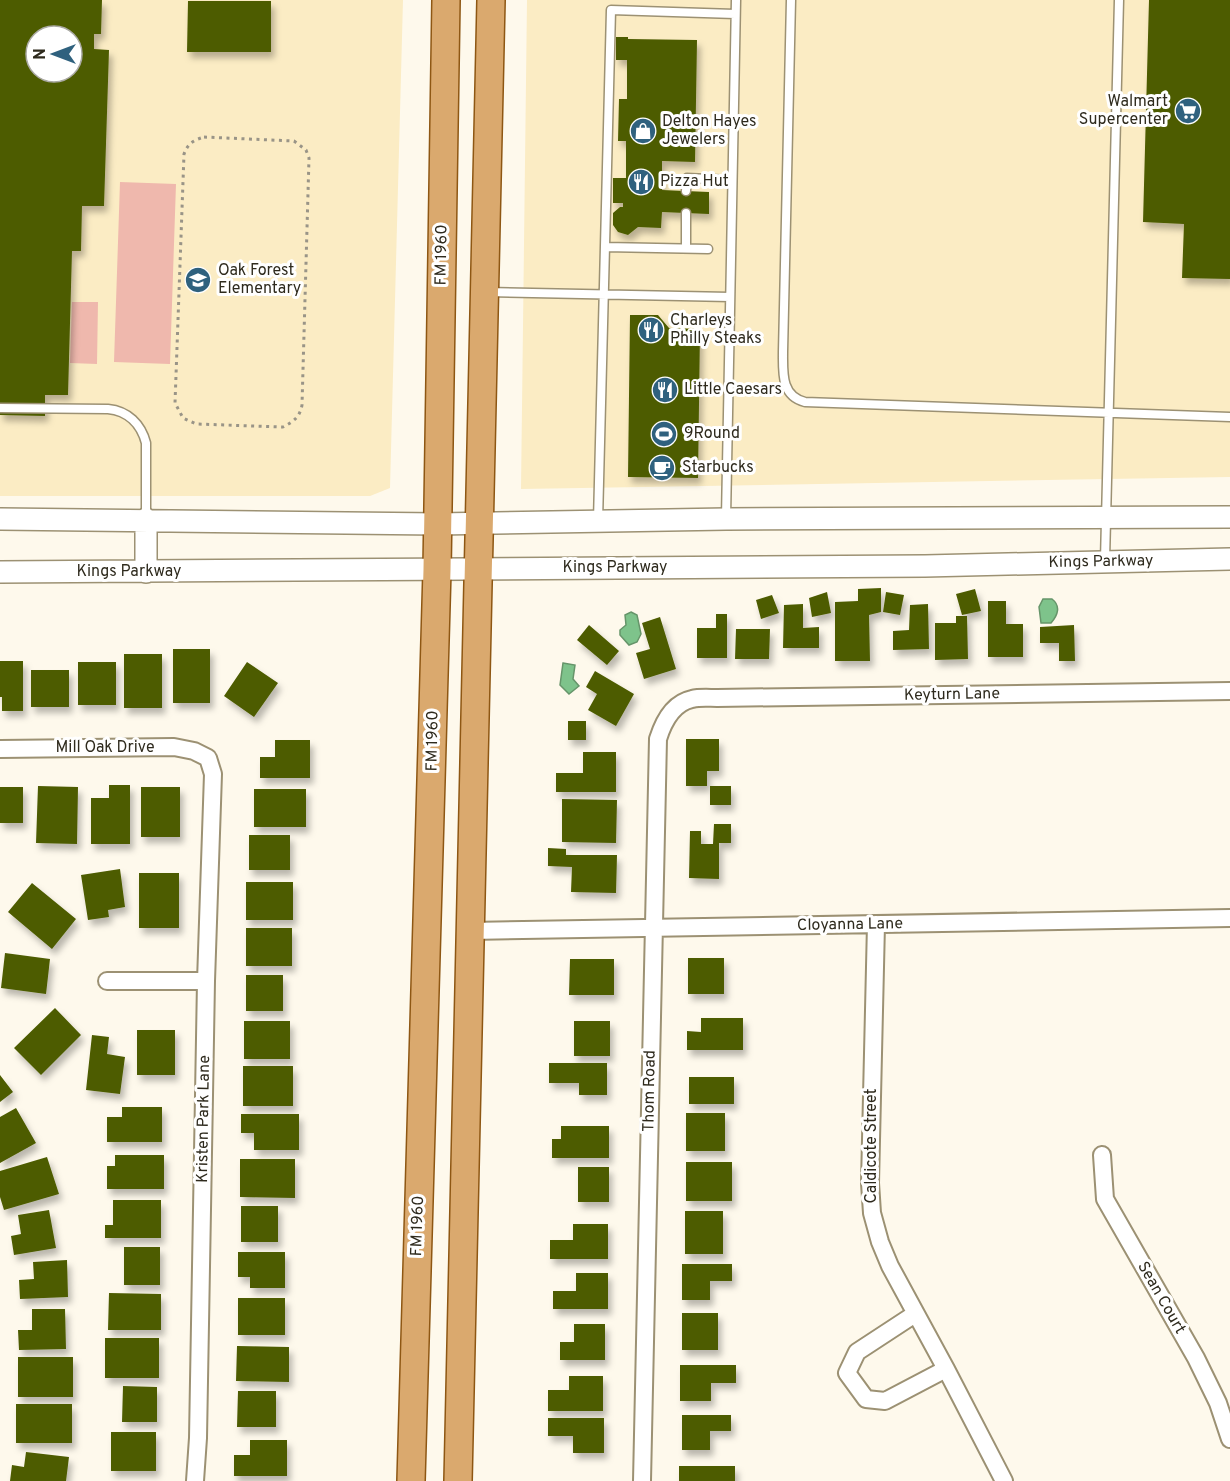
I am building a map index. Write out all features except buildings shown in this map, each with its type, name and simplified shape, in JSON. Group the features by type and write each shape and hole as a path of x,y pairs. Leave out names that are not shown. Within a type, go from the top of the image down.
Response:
{"main road":[{"name":"FM 1960","path":"411,1481 437,570 446,0"},
{"path":"458,1481 491,0"}],"street":[{"path":"0,519 438,524 726,519 1230,517"},
{"path":"146,519 146,572"},
{"name":"Kings Parkway","path":"0,572 913,566 1230,559"},
{"name":"Keyturn Lane","path":"676,707 691,699 717,698 1230,691"},
{"name":"Thom Road","path":"642,1481 658,739 662,725 676,707"},
{"name":"Mill Oak Drive","path":"0,749 174,747 194,751 208,758"},
{"name":"Kristen Park Lane","path":"195,1481 198,1438 206,981 214,796 213,774 208,758"},
{"name":"Cloyanna Lane","path":"470,932 1230,918"},
{"name":"Caldicote Street","path":"876,924 870,1183 872,1213 880,1242 915,1314 1004,1481"},
{"path":"107,981 206,981"},
{"name":"Sean Court","path":"1102,1155 1105,1199 1196,1358 1218,1403 1230,1439"},
{"path":"915,1314 857,1352 847,1373 866,1399 885,1401 946,1369"}],"lane":[{"path":"726,519 736,0"},
{"path":"790,0 783,352 785,387 790,395 796,400 805,402 1230,417"},
{"path":"1105,562 1119,0"},
{"path":"597,521 611,10 735,14"},
{"path":"686,191 687,178 732,180"},
{"path":"686,213 686,248"},
{"path":"604,248 708,249"},
{"path":"483,291 730,297"},
{"path":"0,408 108,409 117,410 128,416 143,432 146,443 146,519"}],"path":[{"path":"204,137 294,141 306,150 310,166 301,411 291,423 283,427 196,424 183,418 175,404 184,154 192,141 204,137"}],"shaded area":[{"name":"Oak Forest Elementary","path":"0,0 403,0 390,488 370,496 0,496"},
{"path":"527,0 1230,0 1230,477 521,489"},
{"path":"120,182 176,184 170,364 114,362"},
{"path":"72,302 98,302 97,364 70,363"},
{"path":"1043,599 1052,599 1057,605 1057,614 1051,623 1041,623 1039,607"},
{"path":"631,612 637,615 641,634 637,642 629,645 620,635 620,630 626,625 625,615"},
{"path":"563,663 575,665 573,679 579,686 569,694 560,685"}],"place":[{"name":"Walmart Supercenter","path":"1188,111"},
{"name":"Delton Hayes Jewelers","path":"643,131"},
{"name":"Pizza Hut","path":"641,182"},
{"name":"Oak Forest Elementary","path":"198,280"},
{"name":"Charleys Philly Steaks","path":"651,330"},
{"name":"Little Caesars","path":"665,390"},
{"name":"9Round","path":"664,434"},
{"name":"Starbucks","path":"662,468"}]}
